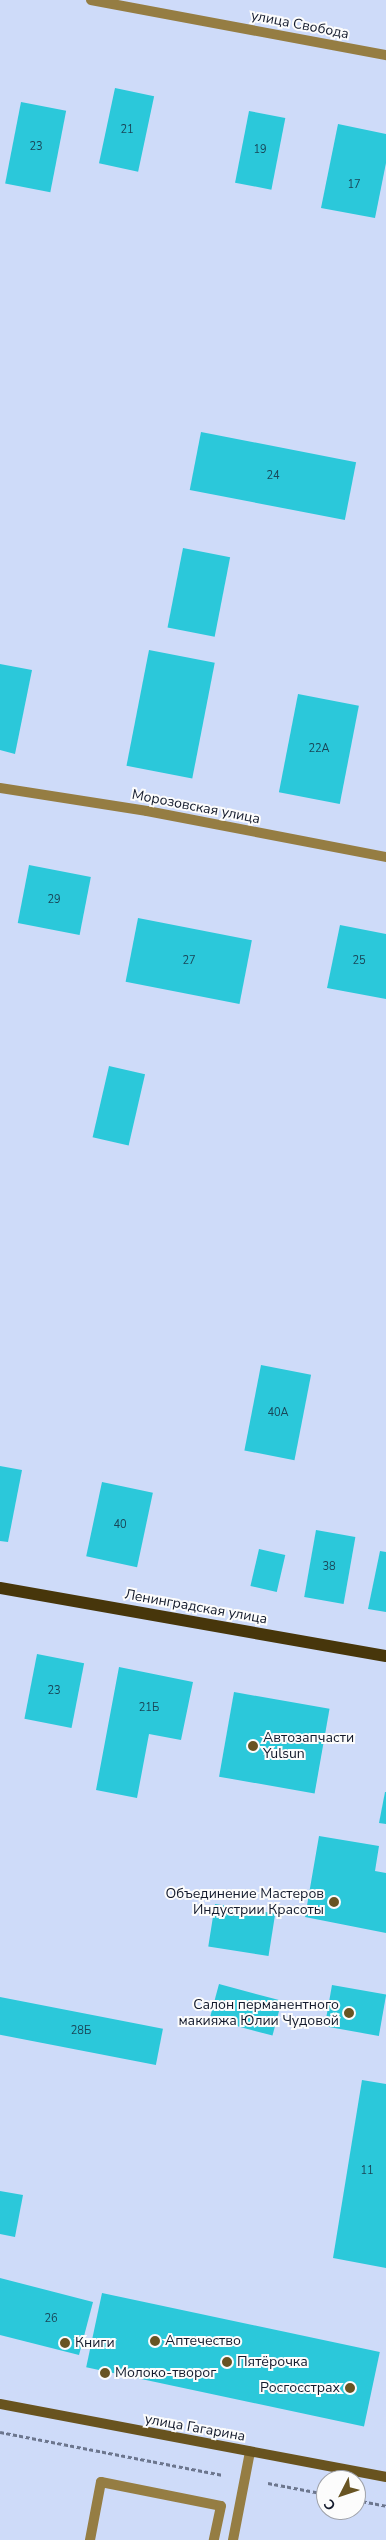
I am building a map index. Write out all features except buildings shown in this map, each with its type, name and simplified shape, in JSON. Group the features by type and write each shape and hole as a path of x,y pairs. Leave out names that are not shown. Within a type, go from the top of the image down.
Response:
{"main road":[{"name":"Ленинградская улица","path":"0,1588 386,1656"}],"street":[{"name":"улица Свобода","path":"91,0 386,55"},
{"name":"Морозовская улица","path":"0,788 147,811 386,857"},
{"name":"улица Гагарина","path":"0,2404 386,2477"},
{"path":"233,2540 250,2452"},
{"path":"90,2540 101,2482 221,2506 214,2540"}],"path":[{"path":"0,2432 316,2492"},
{"path":"366,2502 386,2506"}],"place":[{"name":"Автозапчасти Yulsun","path":"253,1746"},
{"name":"Объединение Мастеров Индустрии Красоты","path":"334,1902"},
{"name":"Салон перманентного макияжа Юлии Чудовой","path":"349,2013"},
{"name":"Аптечество","path":"155,2341"},
{"name":"Книги","path":"65,2343"},
{"name":"Пятёрочка","path":"227,2362"},
{"name":"Молоко-творог","path":"105,2373"},
{"name":"Росгосстрах","path":"350,2388"}]}
